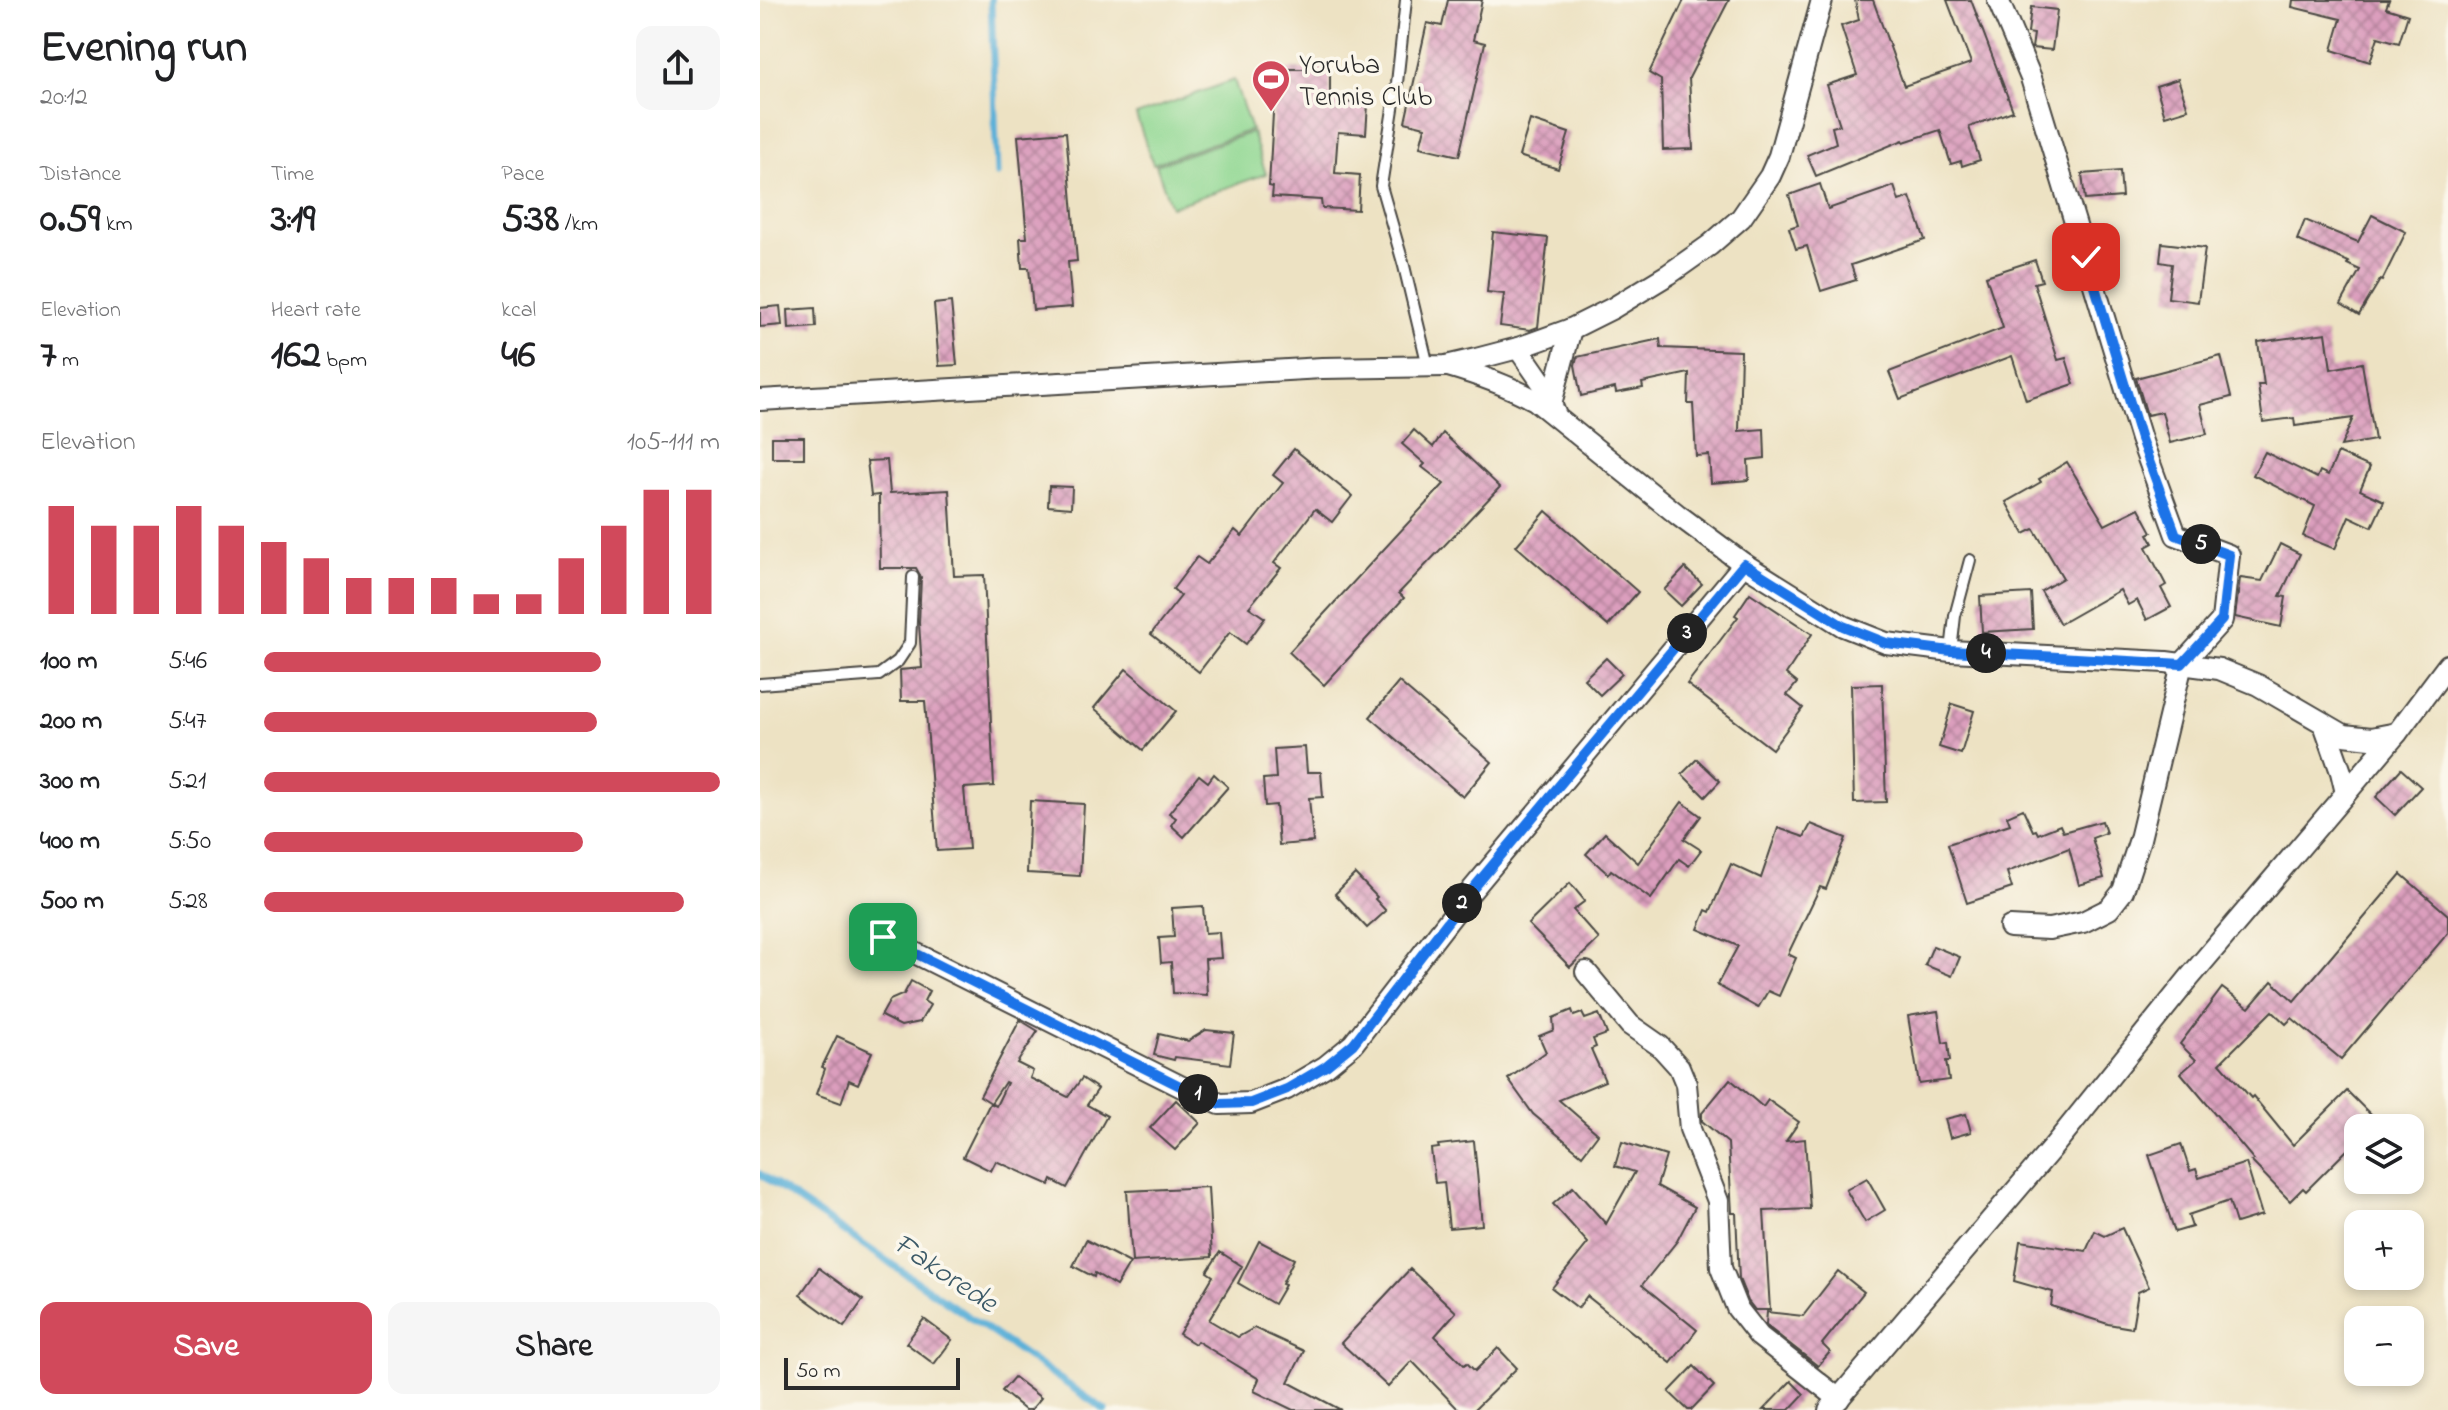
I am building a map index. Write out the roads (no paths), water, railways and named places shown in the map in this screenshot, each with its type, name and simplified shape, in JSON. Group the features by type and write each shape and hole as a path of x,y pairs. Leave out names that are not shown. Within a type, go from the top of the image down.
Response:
{"street":[{"path":"760,400 1322,368 1437,366 1518,348 1571,329 1613,308 1679,267 1741,218 1770,176 1779,156 1822,0"},
{"path":"1998,0 2031,78 2141,439 2176,535 2229,555 2222,620 2182,664 2140,839 2123,891 2109,909 2083,922 2049,929 2010,927"},
{"path":"1554,410 1571,329"},
{"path":"1518,348 1534,370 1554,410"},
{"path":"1437,366 1481,375 1554,410 1678,515 1744,564 1843,626 1886,643 1951,651 2182,664 2219,669 2258,685 2344,735 2371,738 2397,733"},
{"path":"883,937 1220,1104 1251,1103 1287,1089 1326,1066 1353,1044 1472,890 1744,564"},
{"path":"1586,972 1630,1025 1660,1046 1679,1067 1686,1084 1690,1129 1718,1201 1721,1268 1737,1308 1759,1336 1834,1404 2053,1147 2190,977 2397,733 2448,665"},
{"path":"2324,724 2346,793"}],"lane":[{"path":"1406,0 1381,186 1437,366"},
{"path":"1951,651 1955,616 1970,560"},
{"path":"760,684 879,675 898,661 910,643 913,577"}],"waterway":[{"path":"991,0 997,174"},
{"name":"Fakorede","path":"760,1174 1105,1410"}],"place":[{"name":"Yoruba Tennis Club","path":"1271,113"}]}
